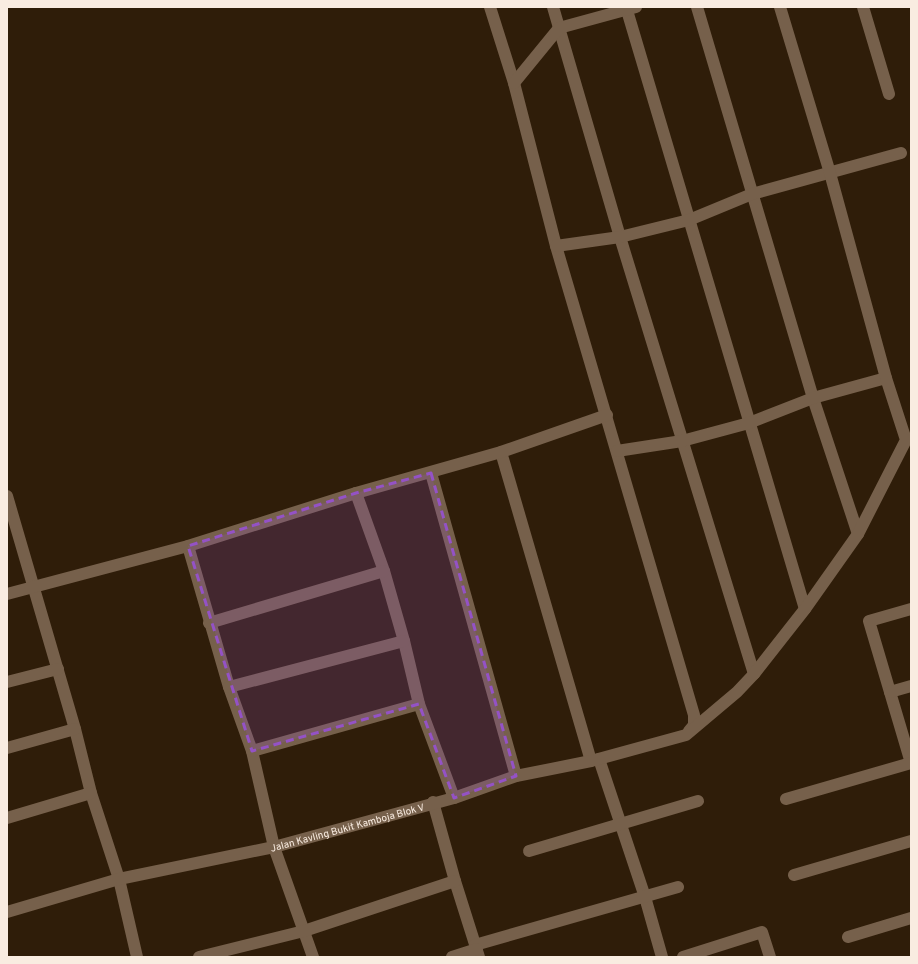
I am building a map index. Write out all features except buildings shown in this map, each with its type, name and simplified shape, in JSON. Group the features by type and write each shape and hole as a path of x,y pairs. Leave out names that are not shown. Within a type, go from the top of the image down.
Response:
{"street":[{"path":"490,7 514,83 556,246 694,715 694,725 686,735"},
{"path":"553,7 620,237 754,674"},
{"path":"697,7 813,398 858,534"},
{"path":"686,735 736,692 754,674 805,609 858,534 906,440 886,378 830,173 780,7"},
{"path":"863,7 889,94"},
{"path":"514,83 559,28 629,8 689,220 805,609"},
{"path":"556,246 620,237 689,220 752,194 901,153"},
{"path":"617,451 682,441 749,423 813,398 886,378"},
{"path":"7,594 188,546 356,493 501,452 606,415"},
{"path":"501,452 595,760 621,824 645,897 662,957"},
{"path":"431,473 516,776"},
{"path":"356,493 384,571 404,641 419,704 454,798"},
{"path":"7,496 33,588 58,668 91,793 119,879 137,957"},
{"path":"188,546 209,623 229,687 252,751 274,847 313,957"},
{"path":"209,623 384,571"},
{"path":"786,799 911,763 869,622 911,609"},
{"path":"229,687 404,641"},
{"path":"7,682 58,668"},
{"path":"890,692 911,686"},
{"path":"252,751 419,704"},
{"path":"7,748 75,729"},
{"name":"Jalan Kavling Bukit Kamboja Blok V","path":"7,912 119,879 274,847 433,802 454,798 516,776 595,760 686,735"},
{"path":"7,818 91,793"},
{"path":"528,851 698,801"},
{"path":"433,802 455,881 477,950"},
{"path":"794,875 911,841"},
{"path":"199,957 304,931 455,881"},
{"path":"452,957 678,887"},
{"path":"848,937 911,918"},
{"path":"683,957 762,932 770,957"}],"highlighted area":[{"path":"431,473 516,776 454,798 419,704 252,751 188,546 356,493"}]}
